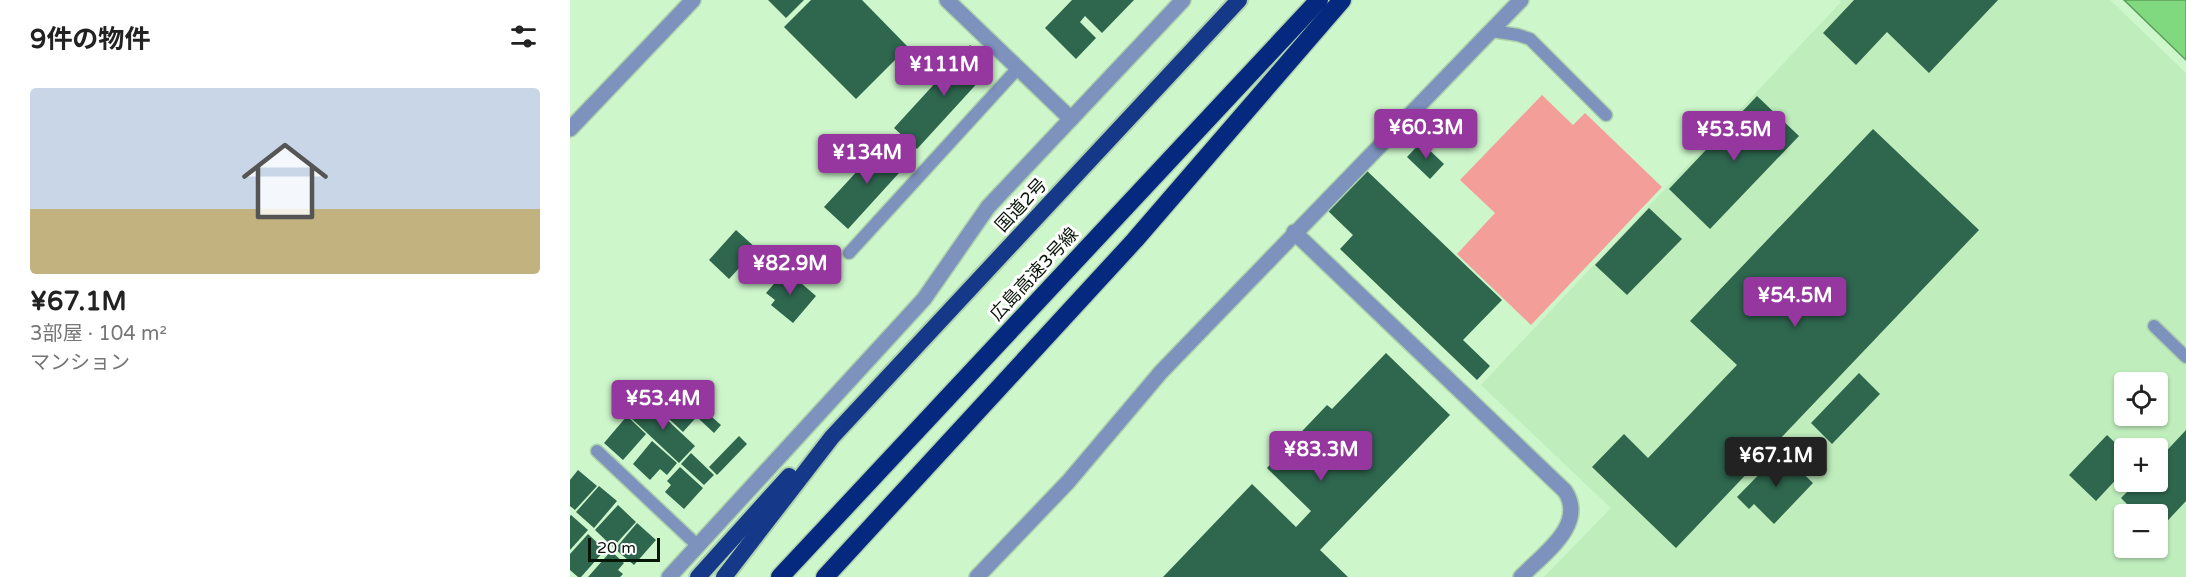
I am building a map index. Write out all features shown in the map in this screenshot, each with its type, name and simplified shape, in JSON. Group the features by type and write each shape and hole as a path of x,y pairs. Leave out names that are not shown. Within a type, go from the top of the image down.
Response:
{"highway":[{"name":"国道2号","path":"724,577 832,438 1239,0"},
{"name":"広島高速3号線","path":"780,577 1319,0"},
{"path":"825,577 1135,240 1341,0"},
{"name":"国道2号","path":"698,577 797,466 832,438"}],"street":[{"path":"570,129 693,0"},
{"path":"947,0 1071,119"},
{"path":"669,577 924,299 988,207 1183,0"},
{"path":"977,577 1068,482 1161,372 1521,0"},
{"path":"1294,232 1565,491 1572,511 1570,522 1564,532 1521,577"}],"lane":[{"path":"1492,31 1530,39 1606,115"},
{"path":"849,253 1018,68"},
{"path":"2154,326 2186,357"},
{"path":"597,451 698,546"}],"shaded area":[{"path":"1839,0 2110,0 2186,73 2186,577 1544,577 1611,508 1481,385 1841,2"},
{"path":"2124,0 2186,0 2186,60"},
{"path":"1542,95 1573,125 1585,113 1662,187 1531,325 1457,254 1495,213 1460,180"}],"building":[{"path":"768,0 804,0 786,18"},
{"path":"811,0 862,0 908,47 856,99 784,27"},
{"path":"1072,0 1134,0 1102,33 1085,16 1080,22 1096,38 1076,59 1045,28"},
{"path":"1854,0 1998,0 1929,73 1887,32 1856,65 1823,33"},
{"path":"970,45 993,66 917,149 894,128"},
{"path":"1757,96 1799,136 1710,229 1669,189"},
{"path":"1873,129 1979,230 1676,548 1592,467 1624,434 1648,458 1737,365 1690,321"},
{"path":"886,140 909,162 848,229 824,207"},
{"path":"1421,142 1444,164 1430,179 1407,157"},
{"path":"1364,168 1502,300 1463,340 1490,366 1477,380 1340,249 1353,235 1326,209"},
{"path":"1649,208 1682,239 1627,295 1595,265"},
{"path":"736,230 757,249 729,279 709,260"},
{"path":"786,270 816,296 793,323 771,305 775,300 766,293"},
{"path":"1386,353 1450,415 1320,550 1348,577 1163,577 1252,484 1296,527 1311,511 1267,468 1327,405 1332,409"},
{"path":"1859,373 1880,394 1832,444 1811,423"},
{"path":"683,395 701,412 683,432 665,415"},
{"path":"646,400 695,446 679,463 630,417"},
{"path":"705,411 721,425 714,433 698,418"},
{"path":"627,416 646,434 623,460 604,443"},
{"path":"2186,430 2186,501 2168,520 2168,504 2127,504 2121,498 2127,492 2168,492 2168,449"},
{"path":"2107,435 2114,442 2114,482 2096,501 2069,475"},
{"path":"739,436 747,444 717,475 709,467"},
{"path":"652,441 677,463 667,475 660,469 650,480 633,464"},
{"path":"1781,452 1813,483 1774,524 1754,504 1749,509 1737,497"},
{"path":"691,453 714,475 704,485 681,464"},
{"path":"680,467 703,488 684,509 665,492 671,485 667,481"},
{"path":"578,470 597,486 575,510 570,506 570,480"},
{"path":"599,486 617,501 594,528 576,512"},
{"path":"618,505 636,522 613,547 595,530"},
{"path":"570,516 588,530 570,550"},
{"path":"637,523 656,540 634,565 615,549"},
{"path":"588,534 605,550 581,577 578,577 570,570 570,554"},
{"path":"611,551 624,563 618,570 623,574 620,577 588,577"}]}
